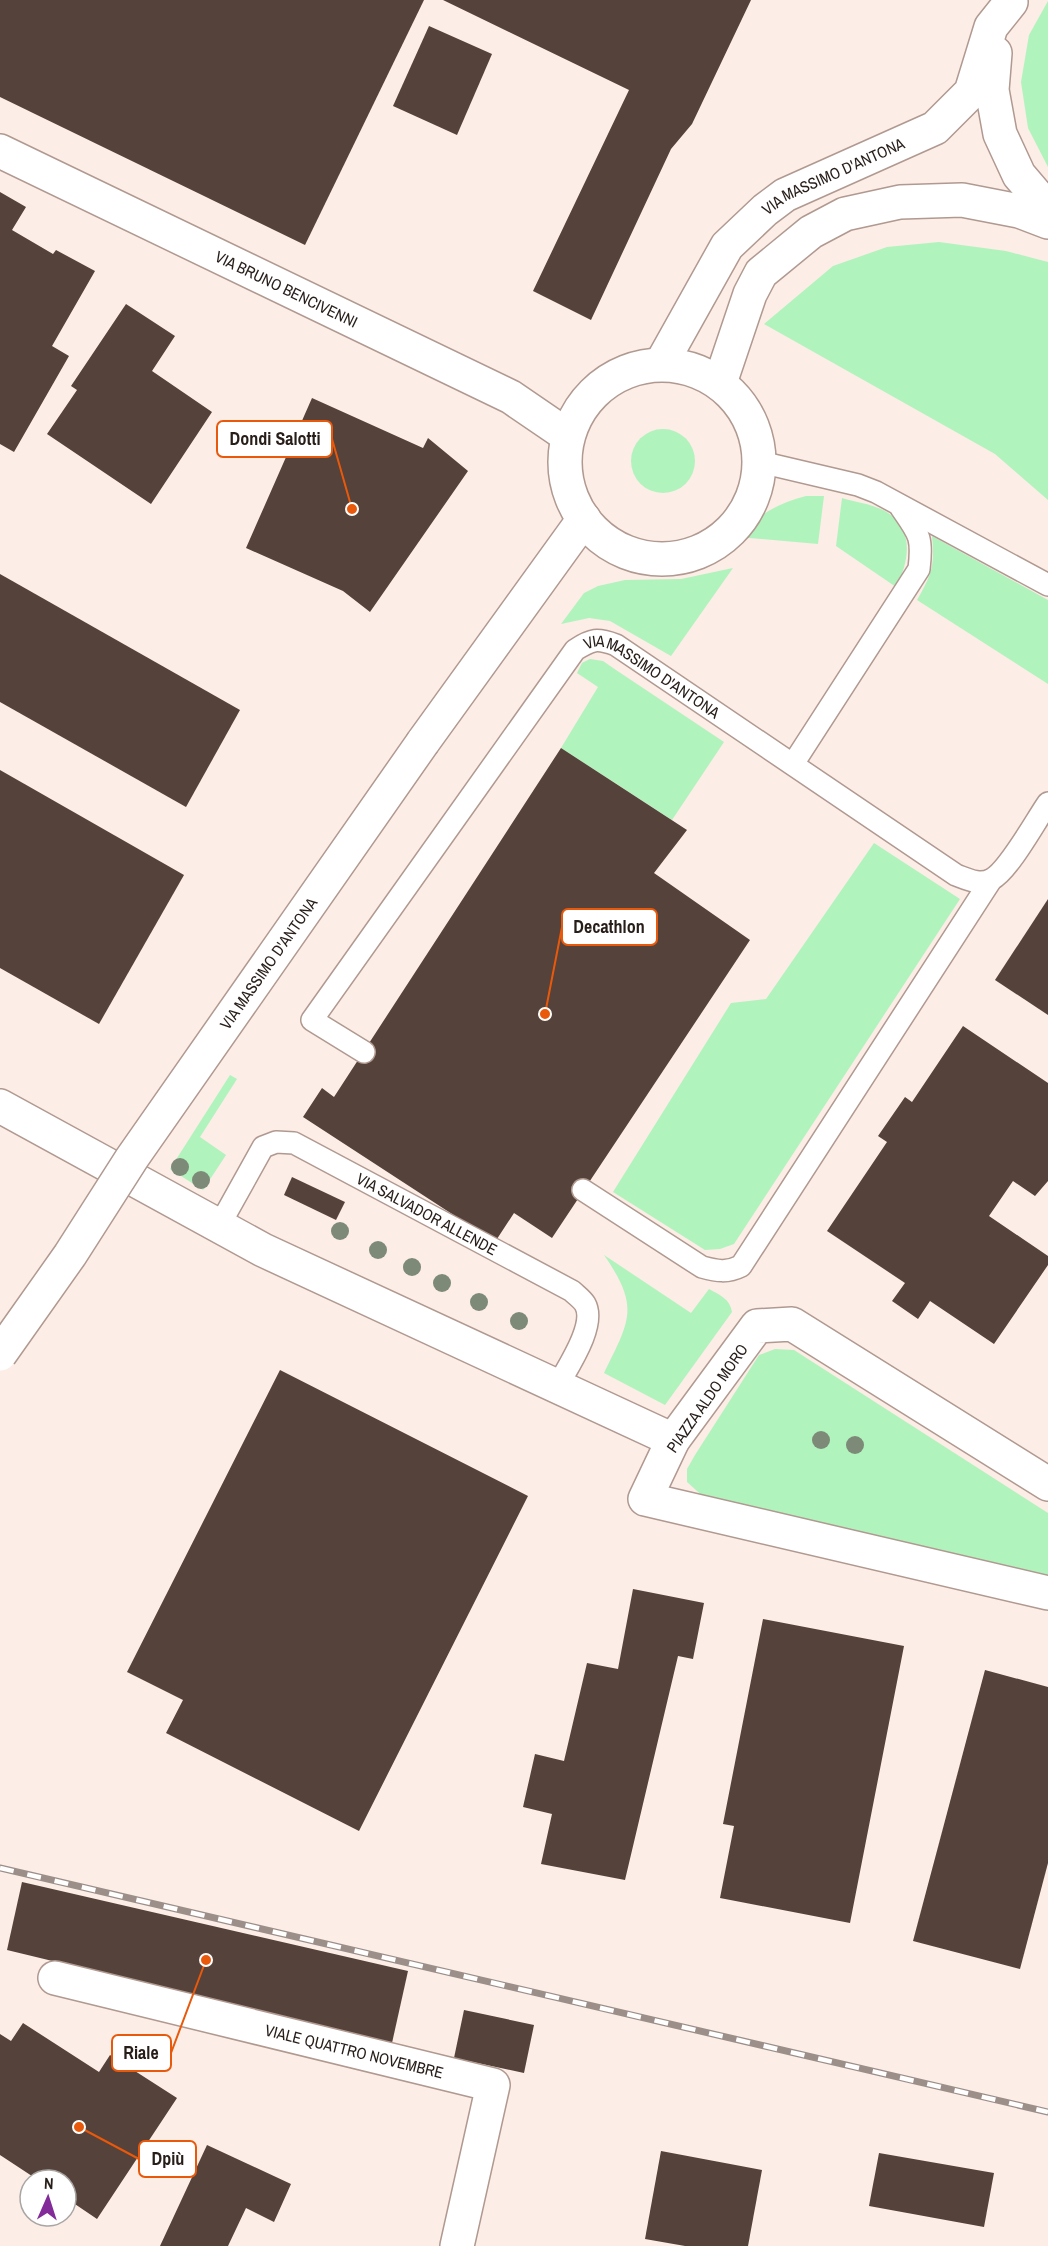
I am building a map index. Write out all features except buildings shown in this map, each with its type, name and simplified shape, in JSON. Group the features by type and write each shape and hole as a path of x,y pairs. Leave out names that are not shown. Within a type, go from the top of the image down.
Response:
{"street":[{"path":"1012,1 996,45 992,90 1000,134 1019,175 1048,209"},
{"name":"VIA MASSIMO D'ANTONA","path":"661,364 727,246 765,210 785,195 935,128 971,92 991,27 1012,1"},
{"name":"VIA BRUNO BENCIVENNI","path":"0,151 511,397 568,436"},
{"path":"720,383 750,294 760,273 811,232 845,214 900,201 962,200 1019,212 1048,222"},
{"path":"661,364 692,369 720,383 741,405 755,432 760,462 755,492 741,519 720,540 693,554 662,559 632,554 605,540 584,519 570,494 565,465 568,436 578,412 593,393 613,377 636,368 661,364"},
{"name":"VIA MASSIMO D'ANTONA","path":"0,1354 70,1255 132,1158 423,742 584,519"},
{"path":"0,1106 263,1250 673,1440"},
{"name":"PIAZZA ALDO MORO","path":"1045,1476 792,1324 757,1326 673,1440 645,1498 1048,1593"},
{"name":"VIALE QUATTRO NOVEMBRE","path":"55,1978 493,2085 457,2246"}],"lane":[{"path":"760,462 858,485 897,503 1048,585"},
{"path":"793,764 919,569 922,546 916,529 897,503"},
{"name":"VIA MASSIMO D'ANTONA","path":"364,1052 312,1020 574,650 588,641 602,639 616,645 956,875 974,882 991,880"},
{"path":"583,1190 702,1267 718,1272 741,1266 991,880 1003,870 1048,803"},
{"name":"VIA SALVADOR ALLENDE","path":"219,1226 263,1147 276,1142 294,1143 572,1291 585,1305 589,1320 583,1337 557,1387"}],"green space":[{"path":"1048,1 1048,167 1028,128 1021,82 1029,35"},
{"path":"939,242 1006,251 1048,262 1048,500 995,454 764,324 833,266 887,247"},
{"path":"657,429 669,429 686,438 693,449 695,461 693,473 686,484 669,493 657,493 645,488 636,479 631,467 631,455 636,443 645,434"},
{"path":"806,496 824,496 818,544 738,537 753,522 769,511 786,502"},
{"path":"842,498 883,510 900,525 907,544 904,566 896,587 836,546"},
{"path":"932,536 1048,600 1048,684 917,600 931,569"},
{"path":"733,568 671,656 610,621 589,618 561,624 584,593 598,586 625,580 681,579"},
{"path":"590,659 603,661 724,742 672,820 561,748 598,687 577,673 582,663"},
{"path":"874,843 960,899 734,1244 720,1249 705,1250 613,1192 731,1003 766,999"},
{"path":"230,1075 237,1079 200,1137 226,1155 203,1190 170,1169"},
{"path":"604,1255 691,1313 709,1289 724,1298 731,1308 732,1312 665,1405 604,1373 625,1326 627,1301 623,1288"},
{"path":"775,1349 794,1350 1048,1513 1048,1583 707,1500 687,1482 687,1469 759,1355"}],"railway":[{"path":"0,1868 1048,2112"}],"place":[{"name":"Dondi Salotti","path":"352,509"},
{"name":"Decathlon","path":"545,1014"},
{"name":"Riale","path":"206,1960"},
{"name":"Dpiù","path":"79,2127"}]}
